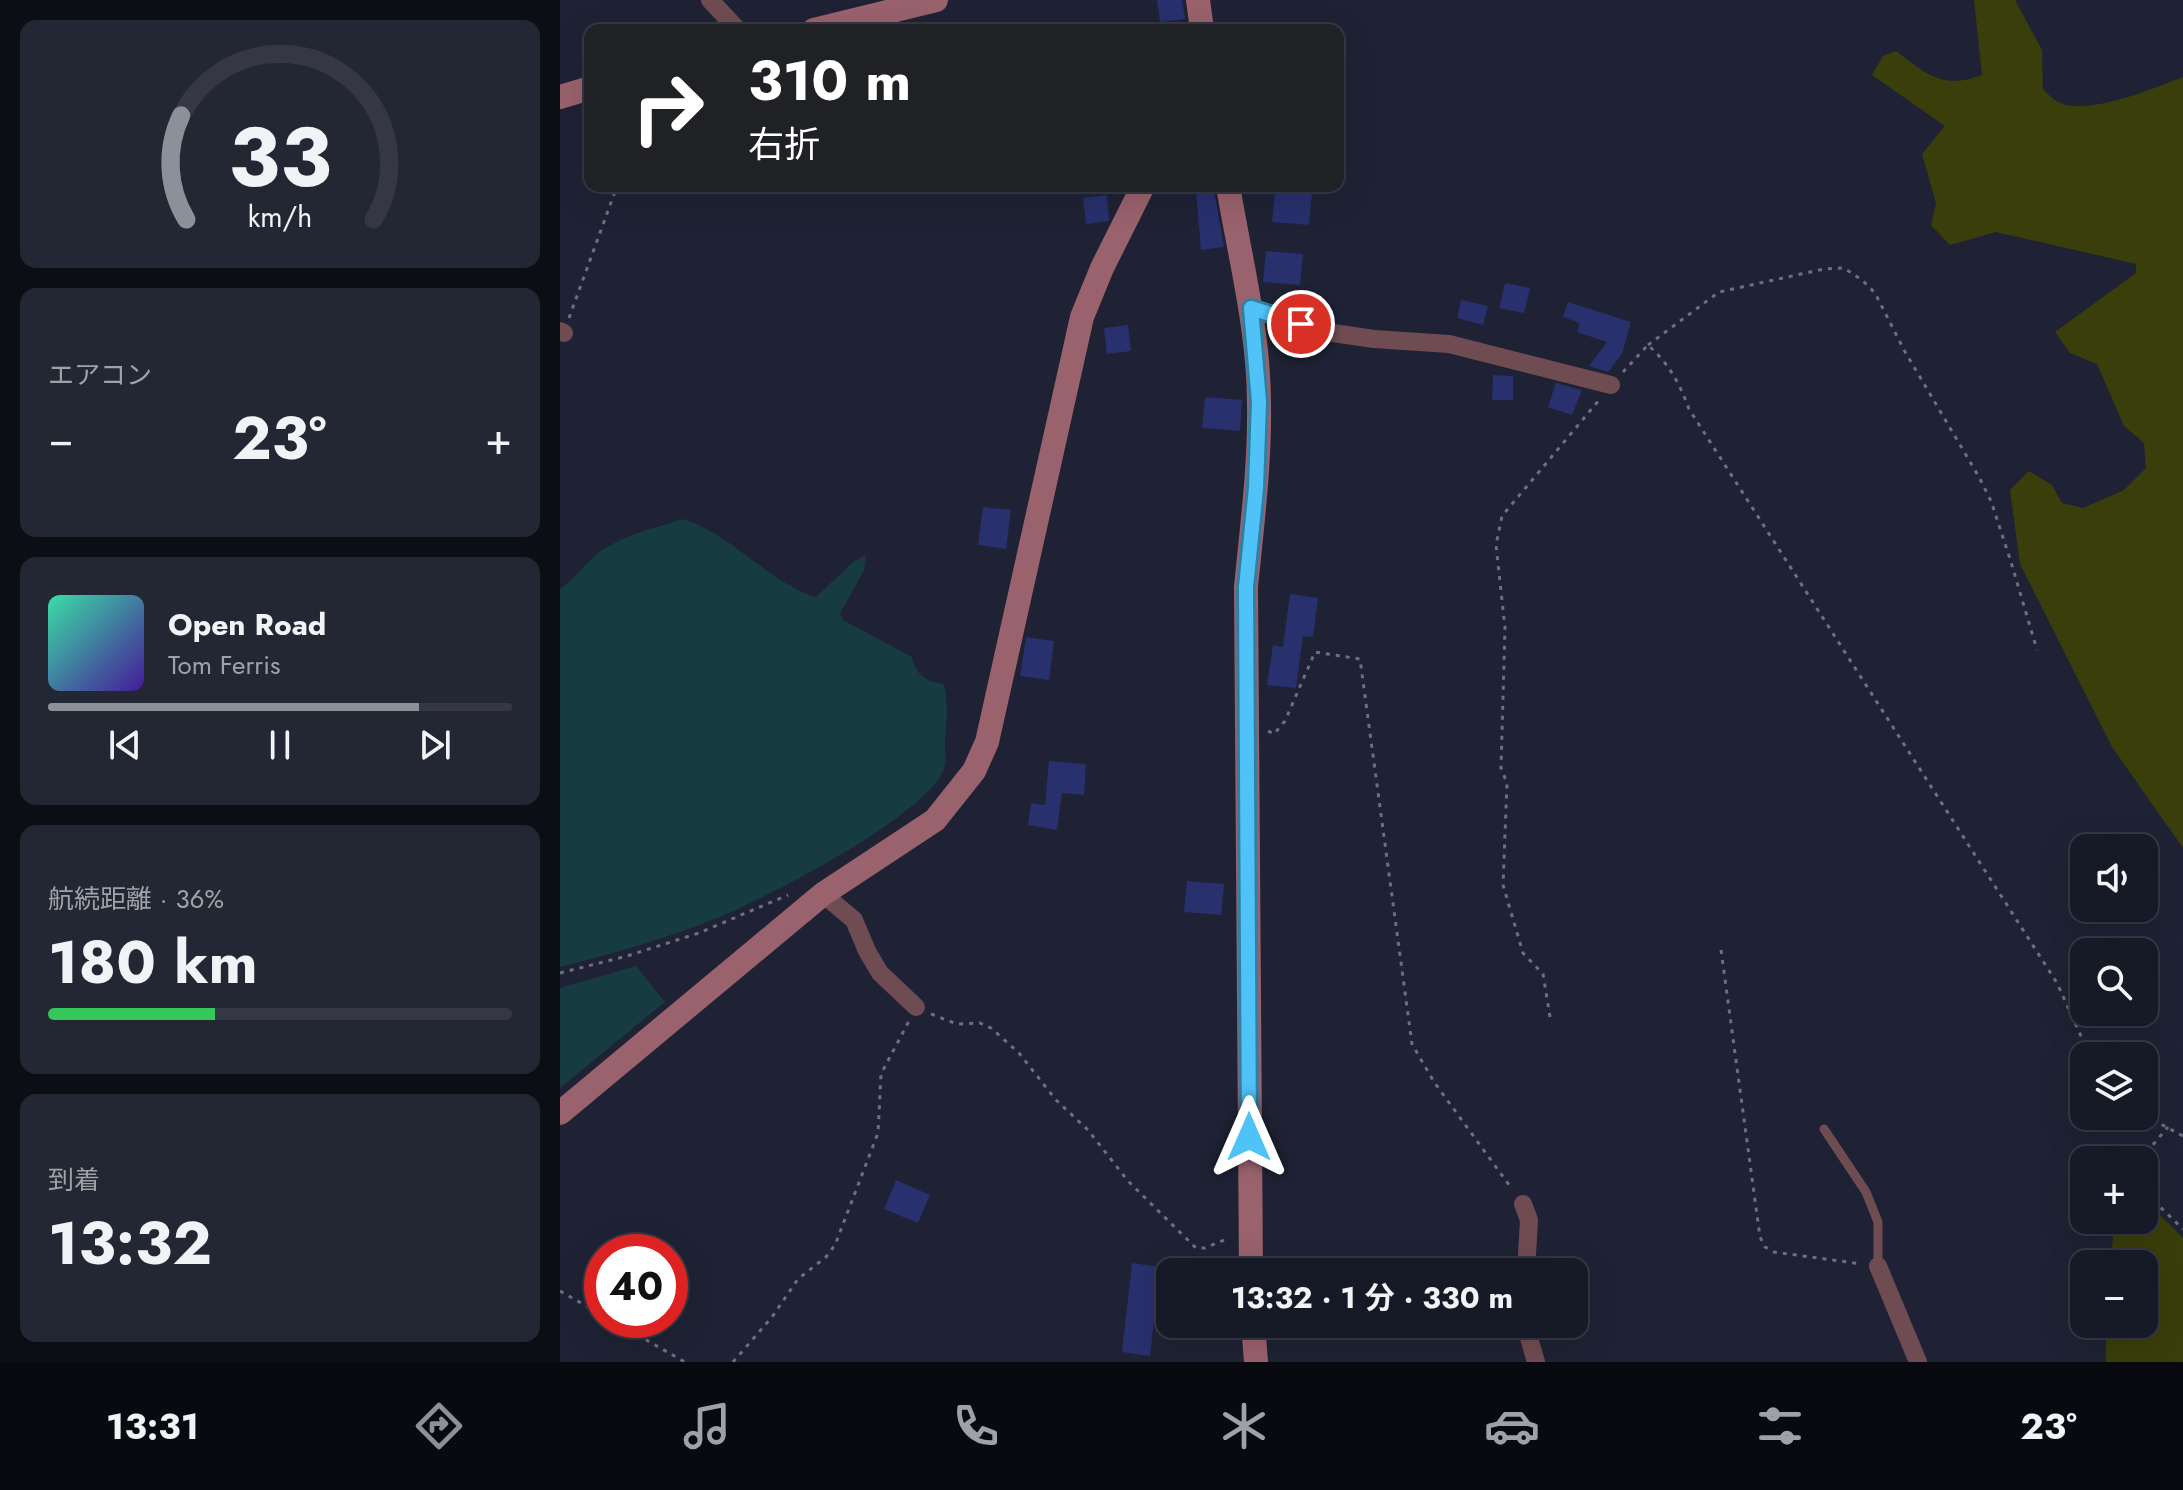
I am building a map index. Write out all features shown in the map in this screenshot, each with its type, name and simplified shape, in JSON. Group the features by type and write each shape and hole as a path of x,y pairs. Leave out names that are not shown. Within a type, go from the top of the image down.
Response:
{"street":[{"path":"710,0 732,24"},
{"path":"838,24 936,0"},
{"path":"1198,0 1201,24"},
{"path":"560,97 584,90"},
{"path":"560,1113 823,894 935,820 974,771 987,742 1082,317 1102,268 1140,192"},
{"path":"1229,192 1251,308 1259,402 1256,488 1246,587 1250,1258"},
{"path":"1251,308 1326,332 1449,344 1611,385"},
{"path":"823,894 854,920 880,973 916,1007"},
{"path":"1523,1204 1529,1220 1527,1258"},
{"path":"1878,1266 1918,1362"},
{"path":"1254,1338 1256,1362"},
{"path":"1529,1338 1536,1362"}],"lane":[{"path":"1824,1129 1866,1192 1878,1222 1878,1266"}],"path":[{"path":"562,332 615,192"},
{"path":"1550,1017 1543,974 1523,953 1503,885 1507,783 1501,768 1505,628 1496,545 1502,516 1648,345 1719,292 1824,269 1844,268 1862,280 1875,293 1991,501 2037,650"},
{"path":"1648,345 1666,361 1676,376 1689,409 2057,983 2084,1042"},
{"path":"1246,723 1274,734 1285,721 1315,652 1360,659 1412,1044 1434,1082 1523,1204"},
{"path":"560,973 699,933 790,894"},
{"path":"1721,950 1760,1237 1765,1247 1774,1252 1878,1266"},
{"path":"733,1362 772,1317 798,1279 826,1257 835,1245 878,1133 881,1074 916,1007 957,1024 980,1023 991,1028 1019,1053 1056,1100 1088,1130 1128,1181 1196,1248 1205,1248 1249,1232"},
{"path":"2158,1122 2183,1136"},
{"path":"2152,1146 2168,1127"},
{"path":"2158,1205 2183,1229"},
{"path":"560,1291 584,1305"},
{"path":"643,1338 685,1362"}],"green space":[{"path":"1974,0 2015,0 2042,50 2043,89 2058,102 2070,106 2102,104 2183,77 2183,848 2112,747 2020,564 2010,490 2029,471 2052,485 2062,503 2083,508 2124,490 2146,468 2144,443 2124,426 2097,364 2070,353 2055,332 2136,273 2136,264 1996,232 1950,245 1931,225 1936,203 1922,154 1945,126 1872,75 1883,56 1896,51 1926,73 1946,80 1982,75"},
{"path":"2158,1213 2183,1238 2183,1362 2106,1362 2106,1338 2158,1338 2158,1250 2112,1250 2113,1234 2158,1234"}],"shaded area":[{"path":"683,519 717,535 781,580 816,597 853,562 866,555 864,570 840,614 843,620 912,657 919,673 927,680 944,684 947,707 945,766 931,788 877,832 771,893 679,933 560,967 560,589 605,548 638,533"},
{"path":"636,966 665,1002 560,1088 560,988"}],"building":[{"path":"1157,0 1182,0 1185,19 1160,22"},
{"path":"1214,192 1224,247 1201,250 1196,193"},
{"path":"1275,192 1312,194 1309,225 1272,222"},
{"path":"1107,195 1109,221 1086,224 1083,198"},
{"path":"1266,251 1303,254 1300,285 1263,282"},
{"path":"1505,283 1530,288 1524,313 1499,308"},
{"path":"1461,300 1488,306 1483,325 1457,318"},
{"path":"1568,302 1631,322 1622,354 1608,372 1589,366 1607,342 1577,332 1580,323 1563,317"},
{"path":"1128,325 1131,351 1107,354 1104,328"},
{"path":"1493,375 1513,376 1513,400 1492,400"},
{"path":"1556,383 1582,390 1572,415 1548,407"},
{"path":"1205,397 1242,400 1240,431 1202,428"},
{"path":"983,507 1011,510 1006,549 978,545"},
{"path":"1290,594 1318,598 1313,637 1303,636 1296,688 1267,685 1273,645 1283,647"},
{"path":"1026,637 1054,641 1049,680 1020,676"},
{"path":"1049,761 1086,764 1084,795 1062,793 1057,830 1028,825 1031,803 1045,805"},
{"path":"1187,881 1224,884 1221,915 1184,912"},
{"path":"896,1180 930,1195 918,1223 884,1209"},
{"path":"1132,1263 1156,1266 1156,1303 1150,1356 1122,1352"}],"route":[{"path":"1249,1137 1246,587 1256,488 1259,402 1251,308 1301,324"}]}
